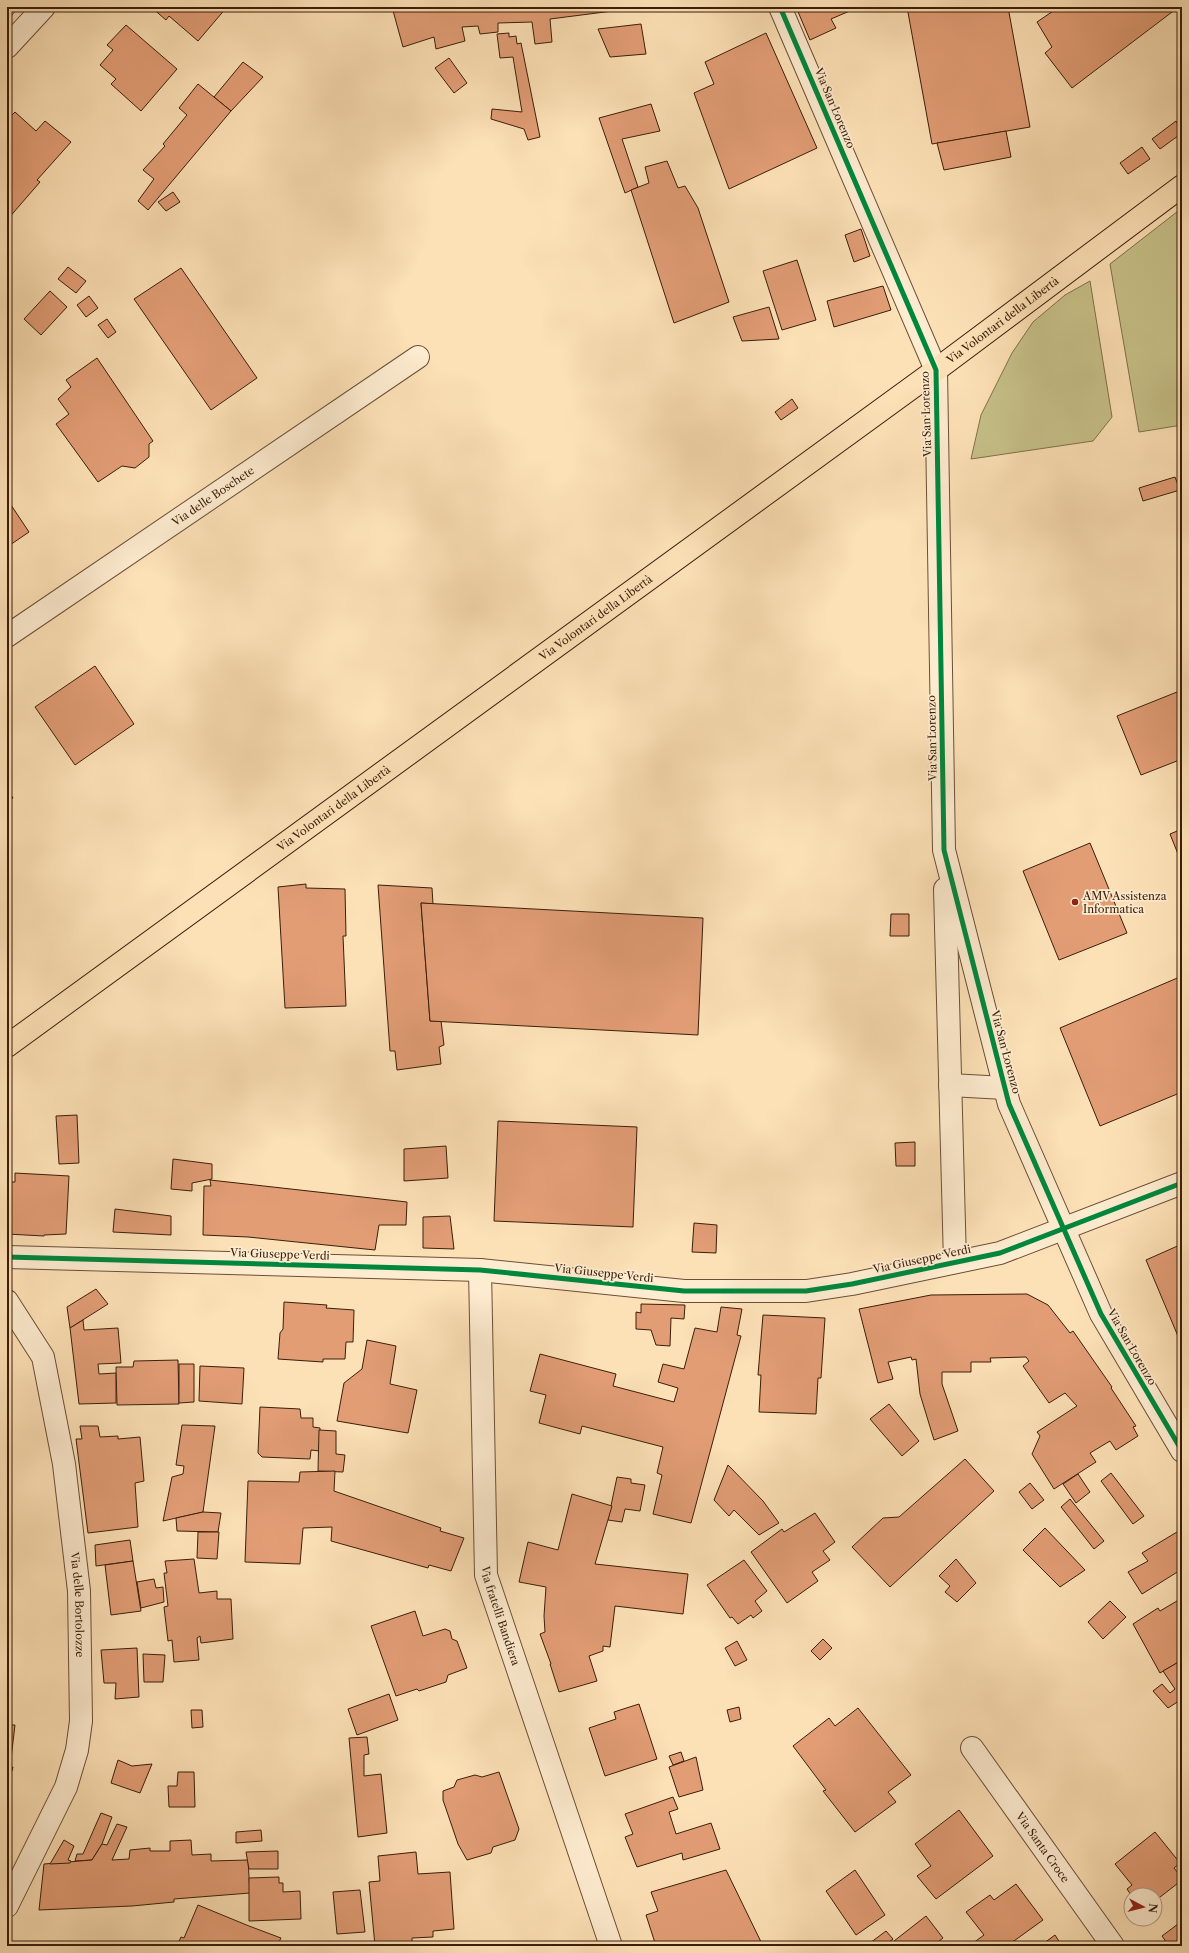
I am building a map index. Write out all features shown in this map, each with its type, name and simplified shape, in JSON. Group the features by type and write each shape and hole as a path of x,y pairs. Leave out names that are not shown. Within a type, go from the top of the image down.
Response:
{"main road":[{"name":"Via Volontari della Libertà","path":"7,1046 936,370 1182,186"}],"street":[{"path":"7,47 44,7"},
{"name":"Via San Lorenzo","path":"780,7 936,370 944,850 955,1262"},
{"name":"Via delle Boschete","path":"7,636 418,357"},
{"name":"Via San Lorenzo","path":"944,850 1009,1104 1101,1314 1173,1420 1182,1451"},
{"name":"Via San Lorenzo","path":"950,1085 1005,1088"},
{"name":"Via Giuseppe Verdi","path":"7,1257 480,1270 684,1291 806,1291 852,1284 1000,1253 1182,1183"},
{"name":"Via fratelli Bandiera","path":"480,1270 486,1575 611,1946"},
{"name":"Via delle Bortolozze","path":"7,1301 43,1357 64,1464 79,1591 81,1721 77,1750 66,1787 7,1906"},
{"name":"Via Santa Croce","path":"972,1748 1113,1946"}],"shaded area":[{"path":"7,7 19,7 7,21"},
{"path":"1182,208 1182,425 1139,432 1110,264"},
{"path":"1090,281 1112,417 1093,441 971,459 981,415 1012,353 1033,322 1065,295"}],"building":[{"path":"151,7 227,7 198,41 169,16 166,20"},
{"path":"392,7 644,7 550,19 552,42 535,44 532,22 498,23 498,32 480,34 478,26 462,27 465,41 436,49 434,37 403,47"},
{"path":"718,7 728,7 720,10"},
{"path":"796,7 859,7 831,19 836,28 810,40"},
{"path":"907,7 1008,7 1030,127 932,144"},
{"path":"1059,7 1176,7 1176,9 1072,88 1045,53 1052,47 1037,22"},
{"path":"641,24 646,54 610,57 598,29"},
{"path":"126,25 177,69 141,111 111,84 116,79 100,65 113,50 107,45"},
{"path":"509,33 509,37 516,36 517,44 521,43 540,137 528,140 524,129 491,119 492,109 522,112 513,57 500,58 497,34"},
{"path":"766,33 817,148 729,189 694,93 714,84 705,62"},
{"path":"449,58 467,83 454,93 435,68"},
{"path":"243,62 263,77 231,111 214,97"},
{"path":"198,84 231,111 148,210 138,201 154,179 143,170 165,146 163,144 187,115 179,108"},
{"path":"651,104 660,131 622,139 638,187 625,193 599,118"},
{"path":"15,112 36,131 45,121 71,142 37,180 40,182 7,220 7,120"},
{"path":"1176,121 1182,133 1160,149 1152,139"},
{"path":"1006,131 1011,157 944,170 937,143"},
{"path":"1142,147 1150,159 1128,174 1120,163"},
{"path":"667,161 678,188 685,186 698,208 729,302 674,323 631,190 649,183 645,167"},
{"path":"173,192 180,202 166,211 158,202"},
{"path":"861,229 870,256 854,262 845,235"},
{"path":"797,260 816,320 782,330 763,271"},
{"path":"68,267 86,281 76,293 58,279"},
{"path":"181,268 257,378 211,410 134,299"},
{"path":"883,286 891,310 834,327 827,301"},
{"path":"50,291 67,307 41,335 24,319"},
{"path":"89,296 98,308 86,317 77,305"},
{"path":"769,307 779,339 742,341 733,317"},
{"path":"107,319 116,332 108,338 98,325"},
{"path":"97,358 153,441 149,444 149,457 135,468 122,466 98,482 56,424 69,414 58,399 71,387 66,380"},
{"path":"792,399 798,408 781,420 775,412"},
{"path":"1175,477 1180,490 1143,501 1139,488"},
{"path":"7,499 29,532 7,547"},
{"path":"95,666 134,724 75,765 35,707"},
{"path":"1182,690 1182,759 1141,775 1117,716"},
{"path":"7,789 13,798 7,802"},
{"path":"1182,829 1182,864 1170,834"},
{"name":"AMV Assistenza Informatica","path":"1090,843 1127,933 1059,960 1023,871"},
{"path":"306,884 306,888 345,889 346,936 343,936 346,1006 285,1008 278,887"},
{"path":"378,885 432,888 433,904 421,903 430,1021 441,1021 444,1045 439,1047 441,1064 397,1070 395,1051 390,1051"},
{"path":"421,903 703,918 698,1035 430,1021"},
{"path":"891,914 909,914 909,936 890,936"},
{"path":"1182,976 1182,1092 1100,1126 1060,1028"},
{"path":"77,1115 79,1163 59,1164 56,1116"},
{"path":"498,1121 637,1127 633,1227 494,1221"},
{"path":"915,1142 915,1166 896,1166 895,1143"},
{"path":"446,1146 448,1178 404,1181 404,1149"},
{"path":"173,1159 212,1164 212,1179 192,1183 192,1191 171,1189"},
{"path":"15,1173 69,1176 66,1234 44,1236 7,1234 7,1182 15,1182"},
{"path":"210,1180 407,1202 406,1225 379,1225 375,1250 248,1237 203,1235 204,1186 211,1186"},
{"path":"115,1209 171,1216 171,1235 113,1232"},
{"path":"450,1216 454,1249 423,1248 423,1217"},
{"path":"694,1223 717,1225 716,1253 692,1252"},
{"path":"1182,1244 1182,1340 1180,1341 1146,1260"},
{"path":"96,1289 108,1304 70,1328 67,1307"},
{"path":"1027,1294 1048,1305 1070,1333 1073,1331 1112,1387 1111,1388 1136,1426 1133,1427 1138,1436 1116,1450 1110,1441 1090,1453 1096,1462 1054,1489 1032,1454 1040,1436 1037,1432 1077,1406 1065,1393 1049,1403 1023,1366 1029,1361 1026,1357 990,1358 991,1362 971,1362 971,1372 942,1372 942,1384 958,1431 934,1440 920,1394 916,1359 912,1360 911,1357 888,1362 893,1379 878,1383 859,1309 931,1295"},
{"path":"284,1302 327,1305 326,1308 354,1310 353,1342 346,1342 345,1359 323,1359 323,1362 278,1359 280,1333 283,1329"},
{"path":"641,1304 685,1305 684,1319 671,1318 670,1346 656,1345 651,1330 636,1329 636,1312 641,1313"},
{"path":"721,1307 742,1309 737,1335 741,1336 691,1523 653,1514 662,1475 657,1473 663,1447 582,1426 580,1434 539,1423 546,1395 530,1391 540,1354 616,1374 613,1386 674,1402 678,1388 658,1382 663,1364 684,1369 695,1328 717,1332"},
{"path":"763,1315 825,1318 821,1378 818,1378 816,1414 759,1412 761,1375 758,1375"},
{"path":"83,1320 84,1330 118,1328 121,1363 98,1364 99,1374 116,1373 116,1403 79,1404 70,1328"},
{"path":"367,1340 396,1346 390,1384 417,1390 408,1433 337,1421 344,1383 362,1369"},
{"path":"178,1360 179,1404 117,1405 116,1367 133,1367 134,1361"},
{"path":"179,1364 194,1364 194,1402 179,1403"},
{"path":"200,1366 244,1368 242,1404 199,1401"},
{"path":"889,1404 919,1441 902,1456 870,1419"},
{"path":"260,1407 300,1409 301,1418 313,1418 313,1427 320,1428 320,1451 311,1450 310,1459 262,1457 258,1453"},
{"path":"182,1425 215,1426 203,1512 163,1521 172,1477 183,1474 184,1466 176,1465"},
{"path":"80,1426 98,1426 100,1437 118,1436 118,1439 140,1437 144,1481 135,1483 138,1527 88,1533 76,1439 82,1439"},
{"path":"319,1430 336,1431 336,1454 345,1455 343,1472 318,1471"},
{"path":"965,1459 994,1491 890,1587 852,1547 883,1518 899,1517"},
{"path":"728,1465 763,1501 779,1523 759,1535 734,1510 729,1516 714,1500"},
{"path":"335,1471 334,1491 441,1528 440,1531 464,1538 451,1571 429,1565 428,1568 331,1541 332,1527 303,1528 300,1564 245,1562 248,1481 299,1482 300,1472"},
{"path":"1111,1473 1144,1516 1133,1524 1101,1481"},
{"path":"1078,1474 1090,1492 1076,1503 1063,1484"},
{"path":"617,1477 631,1479 631,1483 645,1485 640,1511 625,1509 622,1522 608,1520"},
{"path":"1030,1483 1044,1500 1032,1509 1019,1492"},
{"path":"572,1494 612,1506 595,1564 688,1574 683,1614 615,1606 610,1647 603,1646 603,1651 589,1656 597,1681 559,1692 540,1634 545,1632 544,1616 546,1587 519,1582 528,1542 558,1550"},
{"path":"1070,1499 1104,1541 1094,1549 1061,1507"},
{"path":"203,1512 221,1513 218,1532 177,1531 176,1518"},
{"path":"815,1513 835,1542 823,1551 830,1560 812,1572 818,1581 787,1603 751,1552 782,1529 784,1532"},
{"path":"1045,1528 1085,1570 1060,1587 1023,1550"},
{"path":"1182,1529 1182,1577 1179,1571 1142,1594 1128,1572 1148,1561 1142,1553"},
{"path":"198,1532 219,1532 217,1559 197,1558"},
{"path":"130,1540 133,1561 96,1566 95,1545"},
{"path":"194,1559 199,1593 217,1591 217,1599 231,1599 233,1639 201,1643 200,1636 197,1638 199,1660 174,1662 172,1640 168,1641 164,1607 168,1606 164,1573 167,1573 165,1561"},
{"path":"956,1559 976,1583 957,1602 945,1592 950,1586 939,1576"},
{"path":"744,1560 767,1591 755,1601 762,1611 753,1618 751,1615 738,1624 732,1617 730,1618 707,1585"},
{"path":"133,1561 141,1611 111,1615 105,1565"},
{"path":"154,1579 156,1588 163,1587 164,1602 141,1608 137,1582"},
{"path":"1182,1598 1182,1660 1160,1673 1133,1624 1158,1608 1160,1611"},
{"path":"1110,1601 1126,1617 1103,1639 1088,1622"},
{"path":"415,1611 423,1636 445,1629 450,1631 452,1639 457,1641 467,1668 448,1675 446,1682 419,1691 417,1689 396,1696 371,1626"},
{"path":"823,1639 832,1648 820,1660 811,1651"},
{"path":"737,1641 747,1660 735,1666 725,1648"},
{"path":"137,1648 139,1697 115,1699 116,1683 104,1683 101,1650"},
{"path":"143,1654 165,1655 163,1682 144,1682"},
{"path":"1182,1660 1182,1699 1168,1708 1153,1691 1162,1684 1170,1693 1175,1689 1163,1671"},
{"path":"389,1694 398,1720 357,1735 348,1709"},
{"path":"639,1704 657,1759 605,1776 589,1728 616,1719 614,1712"},
{"path":"739,1707 741,1719 730,1722 727,1710"},
{"path":"858,1708 911,1775 888,1792 896,1802 855,1832 823,1791 826,1790 793,1746 829,1718 835,1726"},
{"path":"191,1710 202,1710 203,1727 192,1728"},
{"path":"7,1725 15,1725 10,1767 13,1767 12,1771 7,1770"},
{"path":"367,1737 369,1754 364,1755 364,1776 381,1774 387,1833 358,1837 349,1738"},
{"path":"681,1752 684,1761 673,1765 669,1756"},
{"path":"696,1757 703,1790 679,1797 669,1767"},
{"path":"118,1760 132,1766 152,1764 140,1793 111,1783"},
{"path":"1182,1767 1182,1777 1177,1770"},
{"path":"178,1772 194,1772 195,1807 169,1807 168,1786 177,1786"},
{"path":"499,1772 519,1829 515,1840 493,1847 491,1853 467,1860 458,1844 443,1800 443,1791 454,1787 457,1780 475,1775 482,1777"},
{"path":"673,1797 678,1809 669,1812 676,1834 711,1823 720,1849 683,1860 682,1853 637,1867 625,1837 633,1834 625,1814"},
{"path":"959,1810 993,1856 936,1899 917,1876 931,1866 915,1844"},
{"path":"101,1813 112,1817 102,1844 92,1860 75,1861 77,1854 83,1854"},
{"path":"117,1824 127,1827 112,1860 129,1859 130,1850 150,1848 150,1851 170,1851 170,1841 191,1840 192,1855 211,1854 211,1861 248,1860 250,1893 174,1899 174,1902 132,1906 39,1910 44,1864 92,1860 102,1844 107,1845"},
{"path":"261,1830 262,1841 236,1843 236,1832"},
{"path":"1155,1832 1180,1863 1174,1868 1182,1880 1163,1895 1163,1887 1130,1887 1132,1885 1115,1864"},
{"path":"64,1840 74,1846 68,1860 71,1861 70,1863 50,1864"},
{"path":"278,1851 278,1869 249,1869 246,1852"},
{"path":"416,1852 418,1874 450,1872 454,1929 433,1931 433,1937 412,1938 412,1944 375,1946 369,1882 380,1881 378,1856"},
{"path":"726,1870 763,1946 680,1946 678,1942 656,1946 646,1915 658,1911 651,1892"},
{"path":"855,1870 885,1915 856,1935 826,1891"},
{"path":"279,1877 279,1883 283,1883 283,1892 300,1891 301,1919 249,1921 249,1878"},
{"path":"1016,1884 1043,1920 1007,1946 969,1946 984,1935 966,1912 990,1895 994,1900"},
{"path":"360,1890 365,1932 337,1934 333,1892"},
{"path":"198,1905 281,1938 277,1946 177,1946 181,1937 184,1938"},
{"path":"926,1916 943,1938 933,1946 898,1946 894,1941"},
{"path":"1182,1921 1182,1946 1169,1946 1162,1936"},
{"path":"886,1931 893,1939 884,1946 866,1946"},
{"path":"1055,1935 1062,1946 1040,1946"}],"cycle path":[{"path":"780,7 936,370 944,850 1009,1104 1101,1314 1182,1451"},
{"path":"7,1257 480,1270 684,1291 806,1291 852,1284 1000,1253 1182,1183"}],"place":[{"name":"AMV Assistenza Informatica","path":"1075,902"}]}
